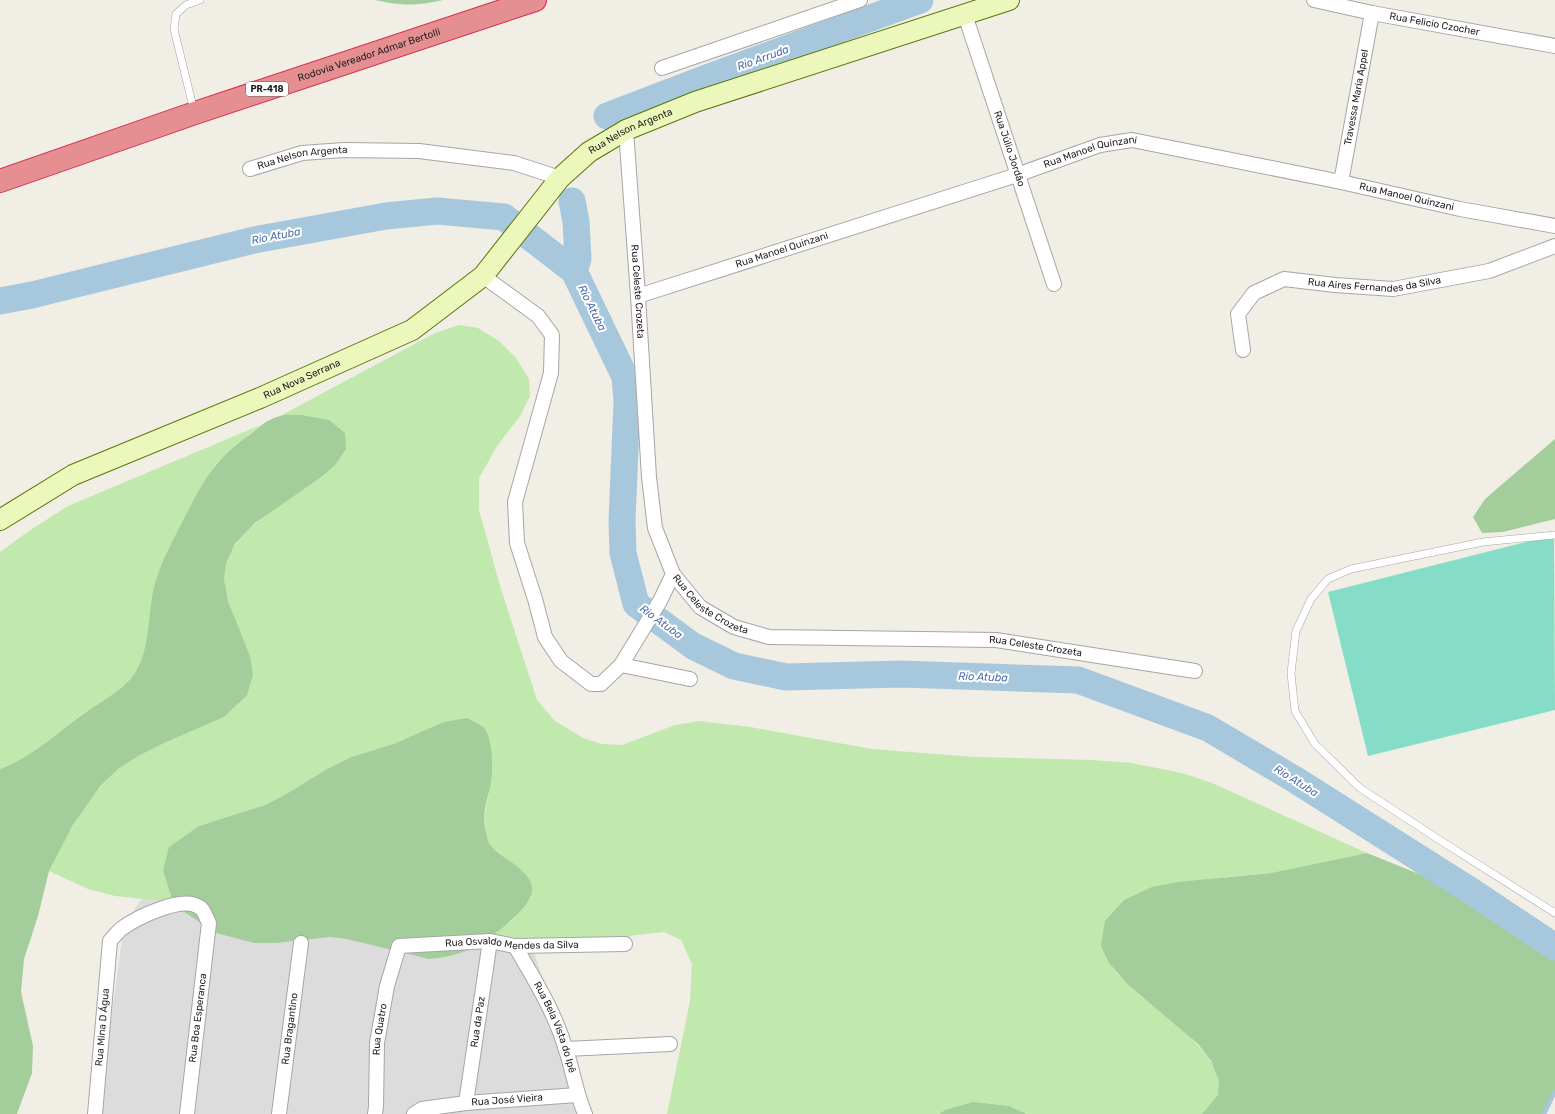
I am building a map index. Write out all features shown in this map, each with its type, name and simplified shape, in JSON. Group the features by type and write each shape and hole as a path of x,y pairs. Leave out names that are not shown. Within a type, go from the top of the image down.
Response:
{"highway":[{"name":"Rodovia Vereador Admar Bertolli","path":"0,180 194,113 535,0"}],"main road":[{"name":"Rua Nelson Argenta","path":"560,178 589,152 626,130 695,102 1009,0"},
{"name":"Rua Nova Serrana","path":"0,520 73,475 260,398 412,330 488,269 530,218 560,178"}],"street":[{"path":"662,68 860,0"},
{"name":"Rua Felicio Czocher","path":"1314,0 1372,13 1555,46"},
{"name":"Travessa Maria Appel","path":"1341,182 1372,13"},
{"name":"Rua Júlio Jordão","path":"965,15 1054,284"},
{"name":"Rua Celeste Crozeta","path":"626,130 649,477 654,521 673,574 700,607 734,627 769,637 996,640 1195,671"},
{"name":"Rua Manoel Quinzani","path":"638,296 1017,175 1100,145 1132,140 1341,182 1460,208 1555,226"},
{"name":"Rua Nelson Argenta","path":"250,169 302,152 344,150 419,151 514,164 560,178"},
{"name":"Rua Aires Fernandes da Silva","path":"1244,350 1238,314 1254,293 1284,279 1335,285 1393,289 1489,270 1555,246"},
{"path":"488,269 538,316 552,336 551,373 515,502 517,542 535,598 545,637 562,661 590,684 601,684 621,665 660,600 673,574"},
{"path":"621,665 690,679"},
{"name":"Rua Mina D Água","path":"95,1114 110,941 120,930 139,918 166,907 190,902 201,907 209,923"},
{"name":"Rua Boa Esperanca","path":"186,1114 209,923"},
{"name":"Rua Osvaldo Mendes da Silva","path":"399,946 490,941 515,946 625,944"},
{"name":"Rua da Paz","path":"466,1103 490,941"},
{"name":"Rua Bragantino","path":"279,1114 301,943"},
{"name":"Rua Quatro","path":"375,1114 378,1043 386,986 399,946"},
{"name":"Rua Bela Vista do Ipê","path":"515,946 553,1013 566,1049 577,1095 585,1114"},
{"path":"566,1049 670,1044"},
{"name":"Rua José Vieira","path":"414,1114 422,1109 466,1103 577,1095"}],"lane":[{"path":"194,113 174,29 176,14 186,5 200,0"},
{"path":"1555,535 1483,542 1351,569 1328,579 1311,599 1296,631 1291,673 1295,711 1315,744 1360,788 1555,912"}],"shaded area":[{"path":"145,894 528,935 590,1114 98,1114 124,925"}],"green space":[{"path":"375,0 443,0 409,4"},
{"path":"459,325 478,328 499,341 516,358 529,379 530,396 520,416 497,446 479,478 479,510 501,589 537,700 555,721 583,738 601,744 622,745 675,725 699,721 750,727 872,749 974,757 1092,760 1131,763 1182,773 1212,783 1367,853 1271,873 1225,877 1109,963 1127,984 1186,1034 1202,1050 1213,1066 1219,1081 1218,1095 1213,1103 1202,1114 1027,1114 1009,1106 945,1110 939,1114 667,1114 690,1001 692,964 681,940 664,932 636,935 587,947 489,938 514,919 531,897 524,872 493,848 487,839 484,818 491,781 396,743 351,757 327,769 265,805 199,826 173,902 115,896 88,889 49,871 85,807 99,787 110,775 124,764 157,746 224,717 250,656 228,600 224,581 225,565 233,549 244,535 259,521 275,508 320,478 301,415 280,416 435,333"},
{"path":"282,415 301,415 329,420 345,433 346,449 335,465 320,478 255,523 235,544 226,563 224,579 228,601 250,656 253,675 247,695 224,717 166,742 138,756 118,769 100,786 73,825 49,871 38,916 24,959 21,992 33,1046 32,1073 17,1114 0,1114 0,769 34,751 125,685 131,679 141,662 147,638 151,601 159,570 168,549 206,478 228,452 265,423"},
{"path":"261,425 216,464 199,490 168,549 143,659 134,675 116,692 82,714 34,751 0,769 0,552 68,506"},
{"path":"1555,439 1555,519 1503,532 1482,533 1473,517 1485,499"},
{"path":"1554,535 1555,710 1368,756 1328,592"},
{"path":"467,718 485,729 490,741 492,777 484,819 487,837 495,850 524,872 532,887 531,895 518,914 498,932 487,939 460,953 429,959 347,939 330,937 276,943 254,943 216,933 187,914 173,902 163,870 169,847 199,826 265,805 327,769 351,757 396,743 444,722"},
{"path":"1367,853 1424,876 1555,943 1555,1095 1545,1114 1202,1114 1218,1095 1219,1081 1211,1061 1198,1044 1126,983 1109,963 1101,946 1105,921 1124,900 1152,887 1178,882 1271,873"},
{"path":"973,1102 1009,1106 1027,1114 939,1114 945,1110"}],"waterway":[{"name":"Rio Arruda","path":"607,116 920,0"},
{"name":"Rio Arruda","path":"572,201 576,222 578,259 574,271"},
{"name":"Rio Atuba","path":"0,301 32,295 254,240 386,216 437,211 504,217 574,271 625,377 627,401 622,521 623,553 636,604 693,646 734,666 786,677 901,674 1078,680 1208,728 1294,779 1471,891 1555,947"},
{"path":"1544,1114 1555,1091"}]}
